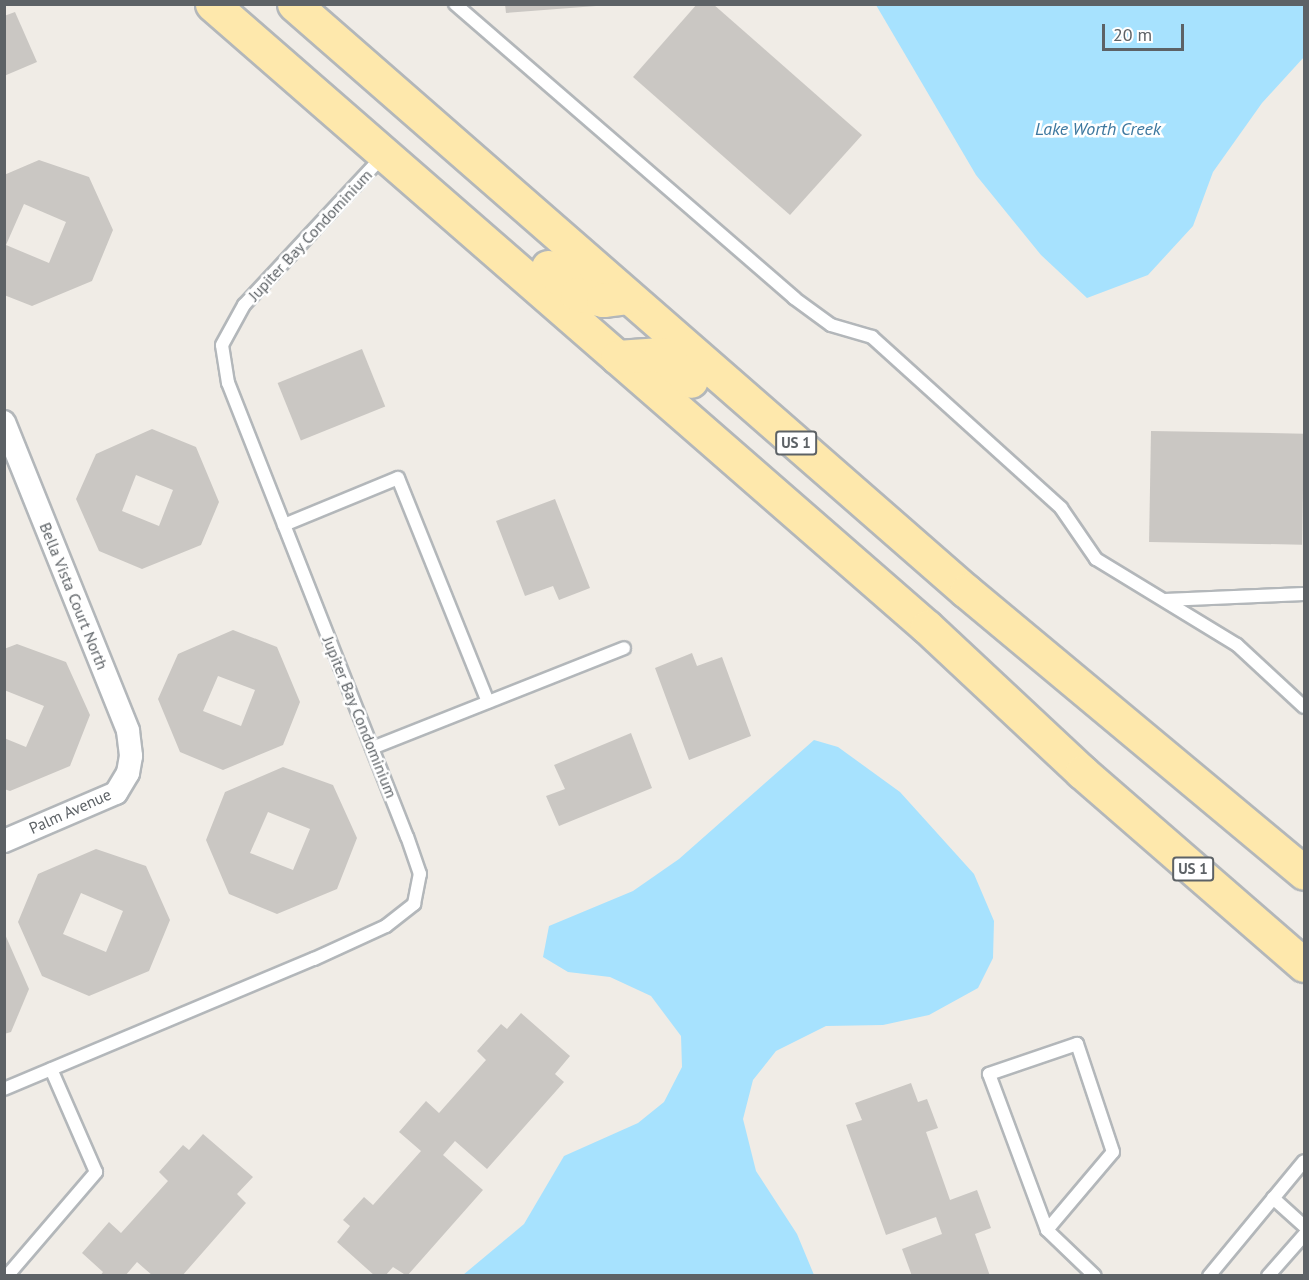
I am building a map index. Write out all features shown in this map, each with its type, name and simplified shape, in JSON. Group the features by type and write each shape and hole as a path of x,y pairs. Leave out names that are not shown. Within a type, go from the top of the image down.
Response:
{"main road":[{"name":"US 1","path":"212,4 416,180 1305,965"},
{"name":"US 1","path":"294,4 966,591 1305,873"},
{"path":"416,180 476,204 577,294 603,300 627,297"},
{"path":"617,357 661,354 877,536 966,591"}],"street":[{"name":"Bella Vista Court North","path":"4,422 128,731 128,773"},
{"name":"Palm Avenue","path":"10,835 116,793 128,773"}],"lane":[{"path":"455,4 794,298 831,326 872,337 1061,508 1096,559 1237,645 1305,707"},
{"name":"Jupiter Bay Condominium","path":"4,1089 387,926 414,904 420,874 228,383 222,345 244,305 385,155"},
{"path":"284,525 398,478 488,702"},
{"path":"1164,600 1305,594"},
{"path":"372,748 624,648"},
{"path":"1047,1230 1113,1152 1077,1044 989,1074 1047,1230 1095,1275"},
{"path":"7,1275 96,1172 51,1069"},
{"path":"1209,1275 1305,1161"},
{"path":"1273,1198 1305,1226"},
{"path":"1268,1275 1305,1235"}],"water":[{"name":"Lake Worth Creek","path":"876,5 1304,5 1304,57 1262,103 1213,172 1193,226 1148,275 1087,298 1041,255 976,175"},
{"path":"814,740 838,747 900,792 974,874 994,921 993,958 978,988 929,1015 883,1025 826,1026 776,1051 753,1080 743,1119 756,1171 797,1234 814,1275 463,1275 524,1224 564,1156 638,1123 664,1102 682,1067 681,1036 651,996 610,977 568,972 543,957 549,926 633,891 679,859"}],"building":[{"path":"505,4 596,4 596,6 506,13"},
{"path":"697,4 713,4 862,135 790,215 633,77"},
{"path":"15,12 37,62 4,76 4,16"},
{"path":"39,160 89,177 113,230 92,281 32,306 4,295 4,175","holes":["24,204 66,222 49,263 6,245"]},
{"path":"362,349 385,406 301,441 278,383"},
{"path":"152,429 196,447 219,502 201,545 142,569 99,551 76,499 96,454","holes":["136,475 173,490 159,526 122,511"]},
{"path":"1151,431 1304,434 1302,545 1149,542"},
{"path":"555,499 590,588 559,600 553,586 525,596 496,521"},
{"path":"233,630 277,647 300,702 283,745 223,770 180,752 158,699 178,654","holes":["218,676 255,690 241,726 203,711"]},
{"path":"17,644 66,662 90,715 70,766 10,791 4,789 4,738 26,747 44,706 4,690 4,649"},
{"path":"692,653 697,666 722,657 751,736 689,760 655,668"},
{"path":"631,733 652,788 559,826 546,796 565,789 554,765"},
{"path":"283,767 333,785 357,838 337,889 277,914 229,894 206,840 225,792","holes":["268,812 310,829 293,870 250,853"]},
{"path":"96,849 146,866 170,920 149,971 89,996 42,976 18,922 38,874","holes":["81,893 123,911 106,952 63,934"]},
{"path":"4,932 29,989 11,1032 4,1034"},
{"path":"521,1013 570,1056 555,1074 564,1082 487,1169 455,1141 443,1155 483,1190 407,1276 393,1267 385,1276 375,1276 337,1242 350,1226 343,1220 364,1197 373,1205 421,1151 399,1132 426,1101 439,1113 486,1060 477,1051 501,1024 507,1029"},
{"path":"911,1083 918,1102 927,1099 938,1128 926,1132 950,1200 977,1190 991,1228 975,1234 990,1276 912,1276 902,1249 942,1234 936,1217 886,1235 846,1125 862,1120 855,1103"},
{"path":"203,1134 253,1177 237,1194 246,1203 182,1276 153,1276 137,1262 125,1276 100,1276 103,1272 82,1253 109,1222 121,1233 168,1181 159,1172 183,1145 189,1150"}]}
